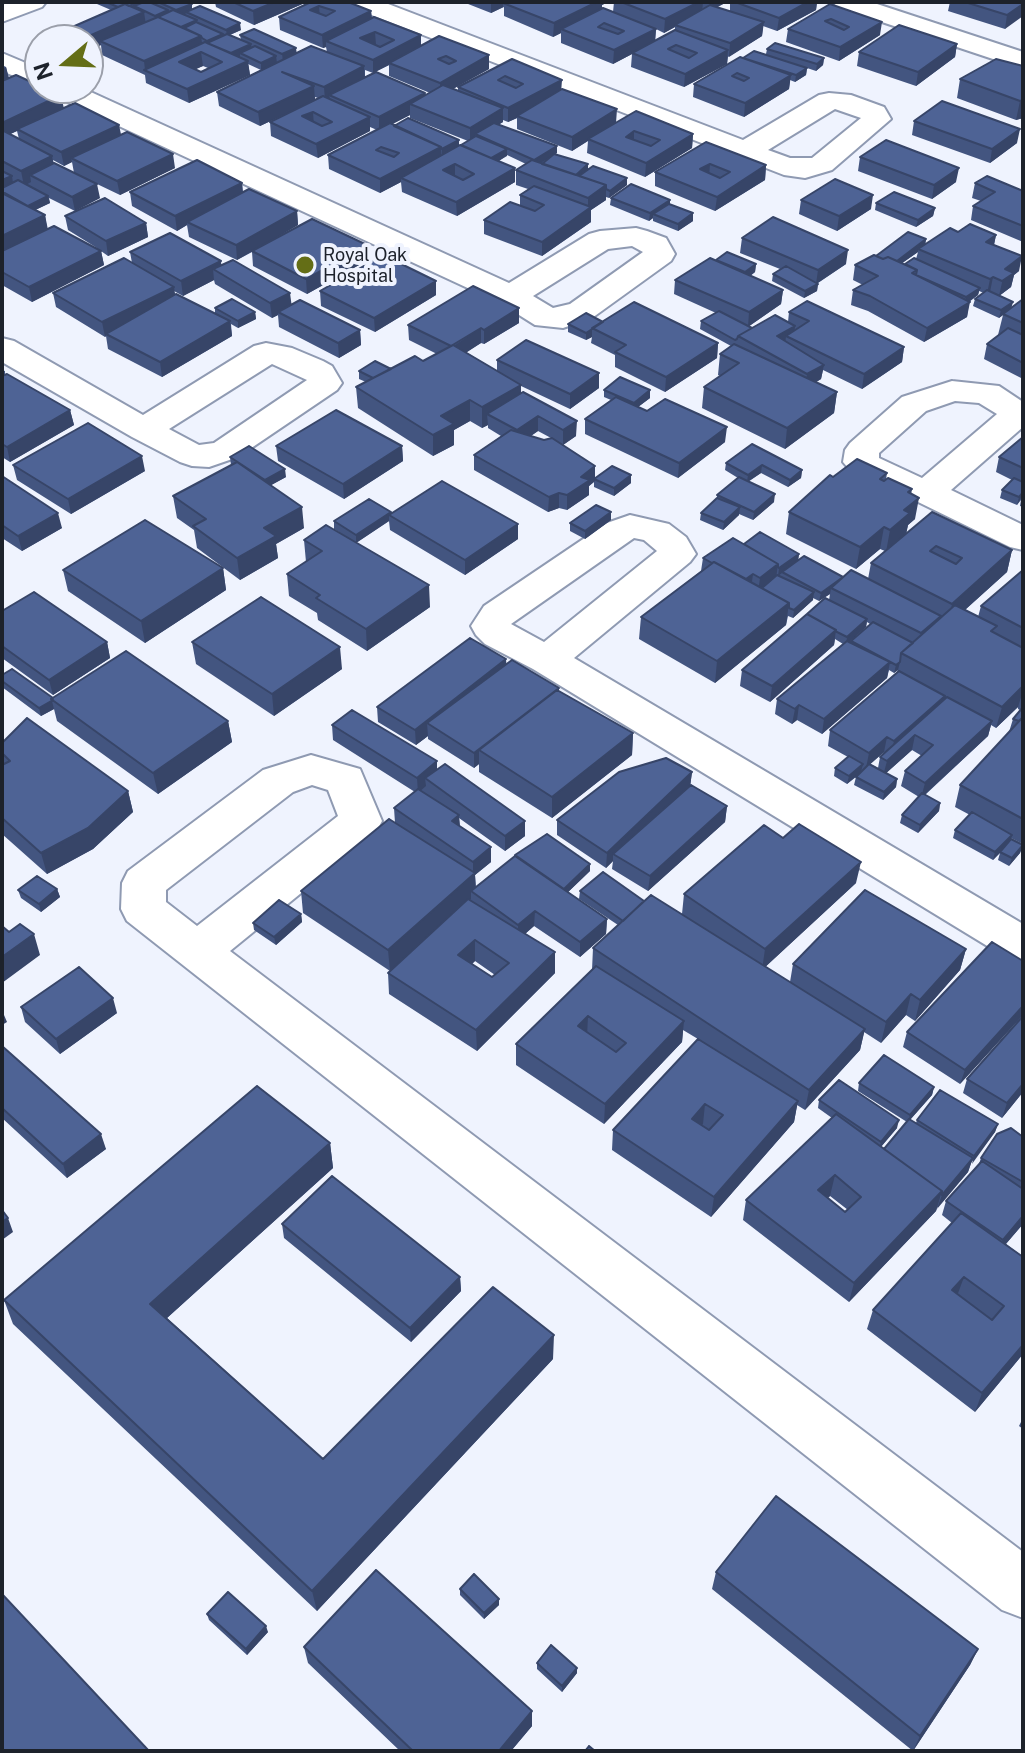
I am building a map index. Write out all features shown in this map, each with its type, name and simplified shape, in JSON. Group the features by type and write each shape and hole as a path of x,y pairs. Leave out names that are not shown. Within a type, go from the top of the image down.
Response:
{"street":[{"path":"360,2 746,151"},
{"path":"846,2 1016,52"},
{"path":"2,61 24,71"},
{"path":"95,104 511,296"},
{"path":"2,348 144,430"},
{"path":"927,492 1023,539"},
{"path":"547,660 1023,946"},
{"path":"198,951 361,821 345,780 311,770 278,781 144,883 143,909 1023,1589"}],"building":[{"path":"106,2 139,2 118,7"},
{"path":"144,2 168,10 155,16 134,6"},
{"path":"158,2 187,2 192,4 176,10"},
{"path":"233,2 275,2 253,11"},
{"path":"311,2 348,2 371,11 322,35 279,17","holes":["319,6 335,11 326,16 310,10"]},
{"path":"597,2 554,23 503,3"},
{"path":"621,2 699,2 665,19"},
{"path":"735,2 782,3 808,2 779,18"},
{"path":"965,2 1023,2 1023,4 1007,15"},
{"path":"125,4 144,12 104,29 104,24 79,24"},
{"path":"830,4 882,22 840,47 788,29","holes":["831,19 849,27 844,30 825,21"]},
{"path":"710,5 764,22 730,43 675,25"},
{"path":"200,6 240,23 226,30 186,12"},
{"path":"603,8 656,29 614,50 561,29","holes":["604,23 624,31 618,34 598,27"]},
{"path":"173,10 197,20 181,27 158,17"},
{"path":"158,17 201,36 144,61 104,43 104,39"},
{"path":"374,17 421,35 373,60 326,41","holes":["375,32 394,40 380,47 360,38"]},
{"path":"196,22 223,34 207,41 184,28"},
{"path":"899,25 957,44 918,72 859,52"},
{"path":"254,29 296,48 282,54 240,35"},
{"path":"675,30 728,50 685,74 632,53","holes":["676,45 697,53 689,58 668,49"]},
{"path":"227,34 251,44 231,53 207,43"},
{"path":"439,36 489,55 440,83 389,63","holes":["446,56 456,61 449,64 438,59"]},
{"path":"205,42 248,61 187,89 144,70","holes":["201,52 222,62 201,72 179,62"]},
{"path":"775,43 824,58 817,64 767,49"},
{"path":"255,46 276,56 261,63 240,53"},
{"path":"311,46 364,66 324,87 282,72 314,86 258,112 217,92"},
{"path":"754,51 807,68 796,75 743,58"},
{"path":"740,57 791,75 745,103 694,84","holes":["737,73 749,78 744,81 732,76"]},
{"path":"512,59 562,80 508,108 458,87","holes":["505,76 523,84 516,88 498,80"]},
{"path":"996,59 1023,66 1023,100 960,79"},
{"path":"376,72 425,93 379,117 329,95"},
{"path":"16,75 24,79 24,104 42,104 2,123 2,81"},
{"path":"443,85 503,108 470,128 410,104"},
{"path":"562,89 617,109 572,137 517,116"},
{"path":"323,96 370,117 316,144 270,122","holes":["313,112 332,122 322,126 302,116"]},
{"path":"942,101 1020,129 992,149 914,121"},
{"path":"73,104 119,125 61,152 17,129"},
{"path":"636,111 693,134 646,163 588,139","holes":["634,131 660,140 651,146 626,137"]},
{"path":"408,118 459,140 442,149 394,126"},
{"path":"390,123 441,147 380,179 328,155","holes":["381,147 399,153 394,157 376,150"]},
{"path":"494,123 557,146 534,160 475,134"},
{"path":"2,130 52,156 21,171 2,161"},
{"path":"127,132 173,154 117,181 71,158"},
{"path":"476,136 507,149 491,158 461,145"},
{"path":"886,140 959,168 934,185 860,157"},
{"path":"706,142 766,165 717,197 655,172","holes":["710,164 730,172 720,178 700,169"]},
{"path":"460,145 515,168 456,202 401,178","holes":["455,164 474,174 463,180 443,170"]},
{"path":"554,154 588,164 576,175 542,164"},
{"path":"197,160 242,183 175,216 130,192"},
{"path":"532,160 606,185 588,198 516,170"},
{"path":"54,163 97,184 72,197 30,175"},
{"path":"593,166 627,178 610,191 606,185 579,176"},
{"path":"2,171 12,176 2,180"},
{"path":"987,176 1023,191 1023,226 973,206 995,192 975,183"},
{"path":"835,179 873,195 839,216 801,200"},
{"path":"18,180 48,196 28,206 2,193 2,188"},
{"path":"631,184 670,200 650,213 611,198"},
{"path":"534,186 591,207 542,242 484,220 510,202 535,211 544,205 520,195"},
{"path":"249,189 297,211 236,245 187,222"},
{"path":"894,192 935,208 918,220 876,203"},
{"path":"2,193 45,215 2,236"},
{"path":"105,198 146,223 106,241 65,216"},
{"path":"669,204 693,213 678,224 653,214"},
{"path":"773,217 848,250 818,270 742,238"},
{"path":"312,219 367,245 306,279 252,251"},
{"path":"970,224 996,235 986,242 1022,256 1005,269 1014,273 1002,281 993,277 990,279 918,249 950,228 958,232"},
{"path":"54,226 101,251 29,287 2,272 2,251"},
{"path":"908,232 926,239 897,261 876,256"},
{"path":"170,233 221,261 181,281 130,252"},
{"path":"727,252 756,264 745,272 716,260"},
{"path":"383,255 436,281 374,318 320,291"},
{"path":"874,255 883,259 888,257 917,270 912,273 970,302 927,328 870,296 853,290 878,276 855,265"},
{"path":"124,258 174,287 102,322 53,293"},
{"path":"710,258 783,290 749,312 675,280"},
{"path":"914,258 980,288 966,297 916,275 917,270 905,264"},
{"path":"233,260 290,293 270,303 213,269"},
{"path":"786,266 818,284 805,291 773,274"},
{"path":"473,286 519,308 451,346 408,325"},
{"path":"987,290 1013,302 1001,310 975,299"},
{"path":"176,294 230,321 160,362 106,334"},
{"path":"232,299 255,312 238,321 215,308"},
{"path":"1023,299 1023,323 1003,314"},
{"path":"300,300 360,330 338,343 278,312"},
{"path":"807,301 904,347 864,374 786,336 809,321 789,312"},
{"path":"634,302 718,343 666,377 615,352 626,345 592,328"},
{"path":"719,311 752,328 735,340 701,321"},
{"path":"586,313 603,322 586,333 568,324"},
{"path":"775,315 795,326 777,336 824,365 807,374 738,336"},
{"path":"1008,328 1023,335 1023,363 987,344"},
{"path":"526,340 599,373 570,394 497,360"},
{"path":"734,344 837,392 787,428 704,387 739,363 720,354"},
{"path":"453,345 521,385 482,407 470,400 441,416 454,424 433,435 356,387 415,356 423,361"},
{"path":"375,361 391,369 373,378 359,371"},
{"path":"7,374 70,410 7,447 2,444 2,376"},
{"path":"620,377 650,390 634,403 604,390"},
{"path":"523,392 577,421 563,430 538,416 517,430 487,414"},
{"path":"616,397 647,411 665,399 727,427 679,463 585,419"},
{"path":"336,410 402,446 343,484 276,446"},
{"path":"88,423 142,456 68,499 13,465"},
{"path":"511,430 544,440 552,438 595,466 581,477 590,480 567,495 559,493 549,497 474,455"},
{"path":"1023,437 1023,468 999,457"},
{"path":"752,444 802,470 790,480 762,465 748,475 726,463"},
{"path":"249,446 285,469 265,480 230,457"},
{"path":"857,459 887,473 880,479 884,481 888,478 912,489 908,492 919,498 904,510 910,513 890,530 884,527 860,547 789,512 830,475 833,477"},
{"path":"237,462 302,507 264,528 276,536 237,558 193,526 206,519 173,496"},
{"path":"612,466 631,475 614,488 594,479"},
{"path":"2,476 58,513 18,536 2,525"},
{"path":"739,477 775,494 754,512 717,495"},
{"path":"1014,478 1023,482 1023,492 1019,497 1002,490"},
{"path":"442,481 518,524 465,560 389,515"},
{"path":"717,498 740,507 724,522 701,513"},
{"path":"369,499 391,512 356,535 334,521"},
{"path":"596,505 611,512 585,531 570,523"},
{"path":"932,512 1012,550 952,604 871,563","holes":["936,546 962,558 956,564 930,551"]},
{"path":"145,520 223,568 141,621 63,570"},
{"path":"326,525 429,585 366,629 316,598 320,595 287,574 322,551 304,540"},
{"path":"760,532 799,554 779,568 778,564 744,544"},
{"path":"733,538 778,564 760,578 753,574 746,579 703,558"},
{"path":"804,556 843,577 821,593 782,572"},
{"path":"714,562 789,603 717,661 641,617"},
{"path":"851,570 941,616 921,633 831,588"},
{"path":"1023,570 1023,628 981,606"},
{"path":"777,575 814,592 794,610 789,608 789,603 762,588"},
{"path":"34,592 107,642 49,680 2,646 2,611"},
{"path":"261,597 340,647 272,694 192,642"},
{"path":"825,598 867,619 847,637 835,631 807,614"},
{"path":"955,605 997,626 991,631 1023,648 1023,686 1002,707 901,653"},
{"path":"807,614 836,630 772,686 742,670"},
{"path":"873,622 913,643 901,653 900,662 896,665 851,641"},
{"path":"470,638 506,659 415,730 377,707"},
{"path":"847,641 890,662 824,719 799,705 795,709 777,699"},
{"path":"126,651 228,721 153,773 51,699"},
{"path":"512,660 559,688 474,753 427,723"},
{"path":"12,669 53,700 39,708 2,681 2,675"},
{"path":"899,671 945,696 894,741 887,737 869,753 830,730"},
{"path":"557,690 633,733 552,797 479,750"},
{"path":"947,697 992,721 925,783 905,771 933,745 915,735 887,761 880,757"},
{"path":"1023,707 1023,719 1013,719"},
{"path":"352,710 437,761 417,778 332,725"},
{"path":"27,718 128,791 88,828 41,853 2,818 2,765 10,761 2,753 2,743"},
{"path":"1023,719 1023,819 960,785"},
{"path":"849,756 863,764 849,776 835,768"},
{"path":"666,758 692,772 607,853 557,820 619,772"},
{"path":"445,764 525,821 505,836 425,778"},
{"path":"869,764 897,779 884,792 856,777"},
{"path":"691,785 727,806 650,876 613,854"},
{"path":"418,789 459,815 452,821 491,847 473,862 394,808"},
{"path":"922,793 940,803 920,825 902,815"},
{"path":"972,812 1012,835 995,852 955,830"},
{"path":"389,819 475,873 388,950 301,891"},
{"path":"799,824 861,862 765,949 684,894 764,825 783,838"},
{"path":"547,834 590,864 564,889 515,855"},
{"path":"1011,839 1023,845 1012,858 1000,852"},
{"path":"515,856 607,919 580,942 535,911 518,925 471,891"},
{"path":"603,872 644,901 623,921 580,891"},
{"path":"37,876 57,889 39,904 18,890"},
{"path":"865,890 966,949 920,1000 911,994 886,1022 793,964"},
{"path":"651,895 865,1029 809,1090 593,948"},
{"path":"468,899 555,952 476,1030 388,973","holes":["475,940 509,963 492,977 458,955"]},
{"path":"279,900 301,914 274,937 253,923"},
{"path":"20,924 34,934 2,957 2,926 9,932"},
{"path":"992,942 1023,961 1023,1006 965,1070 907,1032"},
{"path":"596,966 684,1021 605,1104 516,1044","holes":["588,1016 626,1043 616,1052 578,1026"]},
{"path":"79,967 113,998 56,1039 21,1007"},
{"path":"1023,1016 1023,1084 1007,1103 967,1079"},
{"path":"698,1039 798,1101 714,1197 613,1130","holes":["705,1104 723,1115 709,1130 692,1119"]},
{"path":"2,1046 101,1134 63,1164 2,1108"},
{"path":"884,1055 934,1087 910,1115 859,1083"},
{"path":"839,1080 899,1120 881,1142 819,1100"},
{"path":"257,1086 330,1143 150,1304 323,1459 493,1287 554,1335 312,1591 4,1300"},
{"path":"940,1090 998,1124 974,1156 917,1120"},
{"path":"836,1114 942,1191 854,1283 746,1200","holes":["835,1175 861,1197 845,1212 818,1190"]},
{"path":"909,1119 973,1158 942,1195 942,1191 884,1149"},
{"path":"1011,1128 1023,1137 1023,1182 981,1158 997,1134"},
{"path":"982,1161 1023,1189 1023,1216 1003,1240 946,1201"},
{"path":"332,1176 460,1277 410,1328 282,1224"},
{"path":"961,1213 1023,1257 1023,1345 982,1393 873,1310","holes":["964,1277 1004,1306 992,1320 952,1290"]},
{"path":"776,1496 978,1649 920,1736 716,1572"},
{"path":"376,1570 532,1711 499,1751 413,1751 304,1647"},
{"path":"474,1574 499,1599 484,1613 460,1589"},
{"path":"228,1592 266,1626 246,1649 207,1614"},
{"path":"2,1594 149,1751 2,1751"},
{"path":"551,1645 577,1668 562,1686 537,1663"}],"place":[{"name":"Royal Oak Hospital","path":"305,265"}]}
